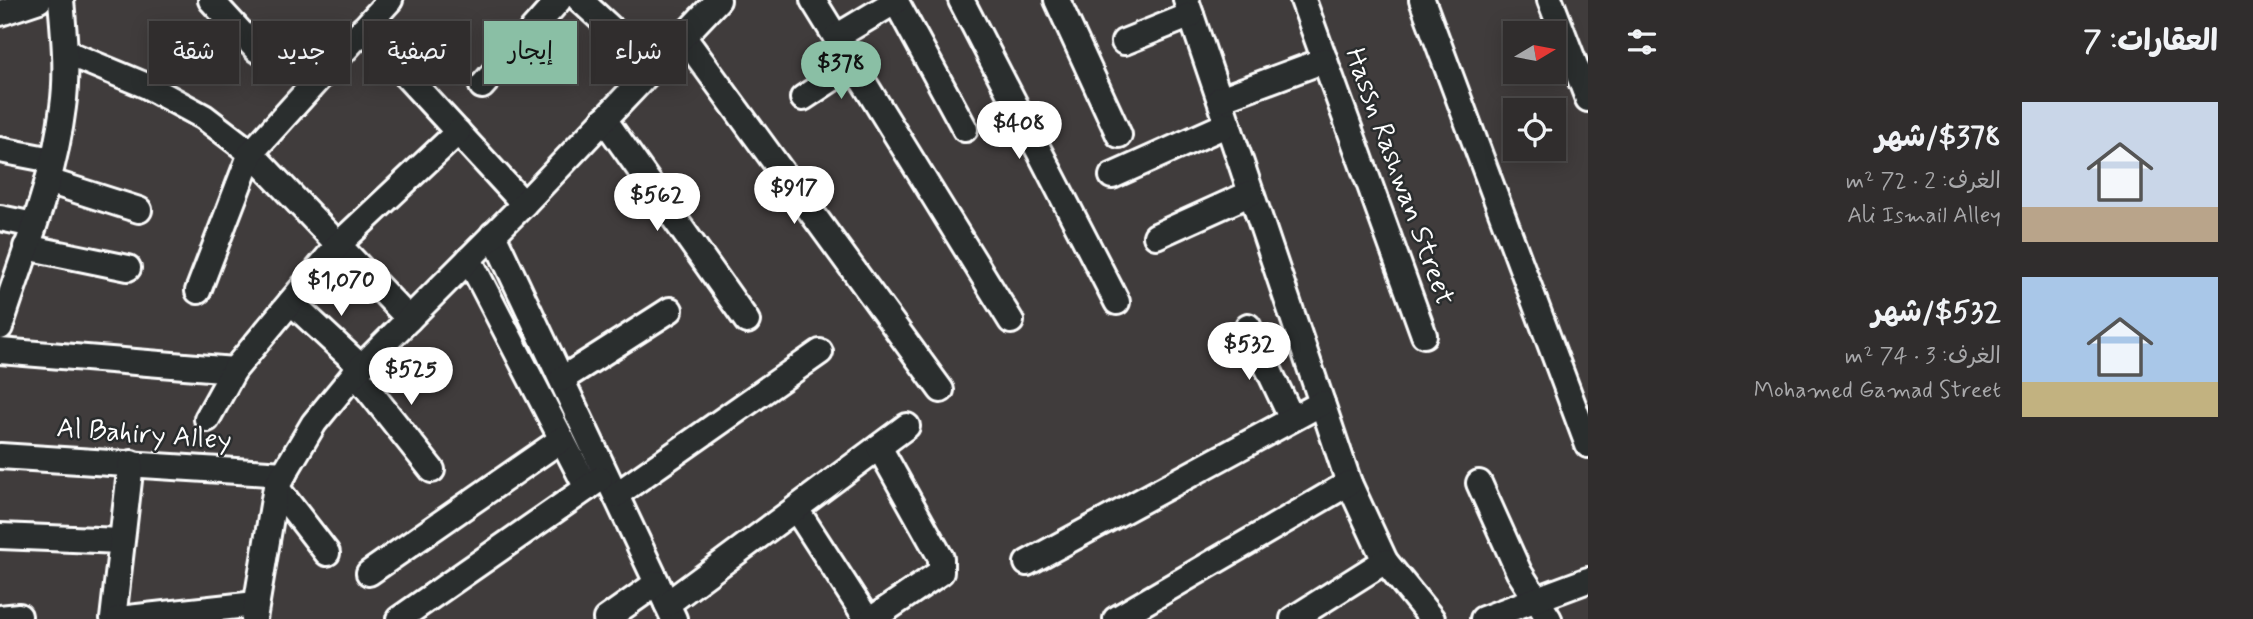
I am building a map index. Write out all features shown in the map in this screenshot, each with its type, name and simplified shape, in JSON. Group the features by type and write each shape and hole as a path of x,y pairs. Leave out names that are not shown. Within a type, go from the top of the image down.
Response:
{"street":[{"path":"0,12 39,0"},
{"path":"0,327 50,170 64,106 65,52 61,0"},
{"path":"211,0 253,46"},
{"path":"198,291 251,153 390,0"},
{"path":"482,86 559,0"},
{"path":"580,0 603,21"},
{"path":"686,33 718,0"},
{"path":"813,0 1011,321"},
{"path":"836,37 896,0 965,129"},
{"path":"961,0 1117,302"},
{"path":"1057,0 1119,135"},
{"name":"Hassn Rashwan Street","path":"1303,0 1424,335"},
{"path":"1422,0 1588,445"},
{"path":"1550,0 1588,99"},
{"path":"1124,42 1189,8 1349,483 1385,561 1432,619"},
{"path":"363,29 523,204"},
{"path":"686,40 941,390"},
{"path":"65,52 147,86 204,117 251,153 409,319"},
{"path":"1220,99 1325,60"},
{"path":"803,98 853,65"},
{"path":"119,619 255,611 280,480 314,423 358,370 523,204 637,84"},
{"path":"604,119 747,321"},
{"path":"1112,176 1228,124"},
{"path":"207,419 234,370 339,244 458,132"},
{"path":"0,150 139,210"},
{"path":"1156,236 1251,193"},
{"path":"0,218 30,236 128,268"},
{"path":"493,234 558,372 603,486 666,602"},
{"path":"468,259 562,439 603,486"},
{"path":"291,302 358,370 432,470"},
{"path":"531,379 558,372 670,310"},
{"path":"1248,326 1292,419"},
{"path":"0,351 234,370"},
{"path":"399,619 603,486 820,352"},
{"path":"1027,563 1322,403"},
{"path":"606,619 666,602 907,426"},
{"path":"369,573 562,439"},
{"path":"796,509 869,619 941,572 941,558 879,447"},
{"name":"Al Bahiry Alley","path":"0,456 131,463 280,480"},
{"path":"113,619 131,463"},
{"path":"280,480 327,553"},
{"path":"1116,619 1349,483"},
{"path":"1479,483 1519,572 1543,609"},
{"path":"0,536 121,541"},
{"path":"1293,619 1385,561"},
{"path":"1483,619 1543,609 1588,580"}]}
